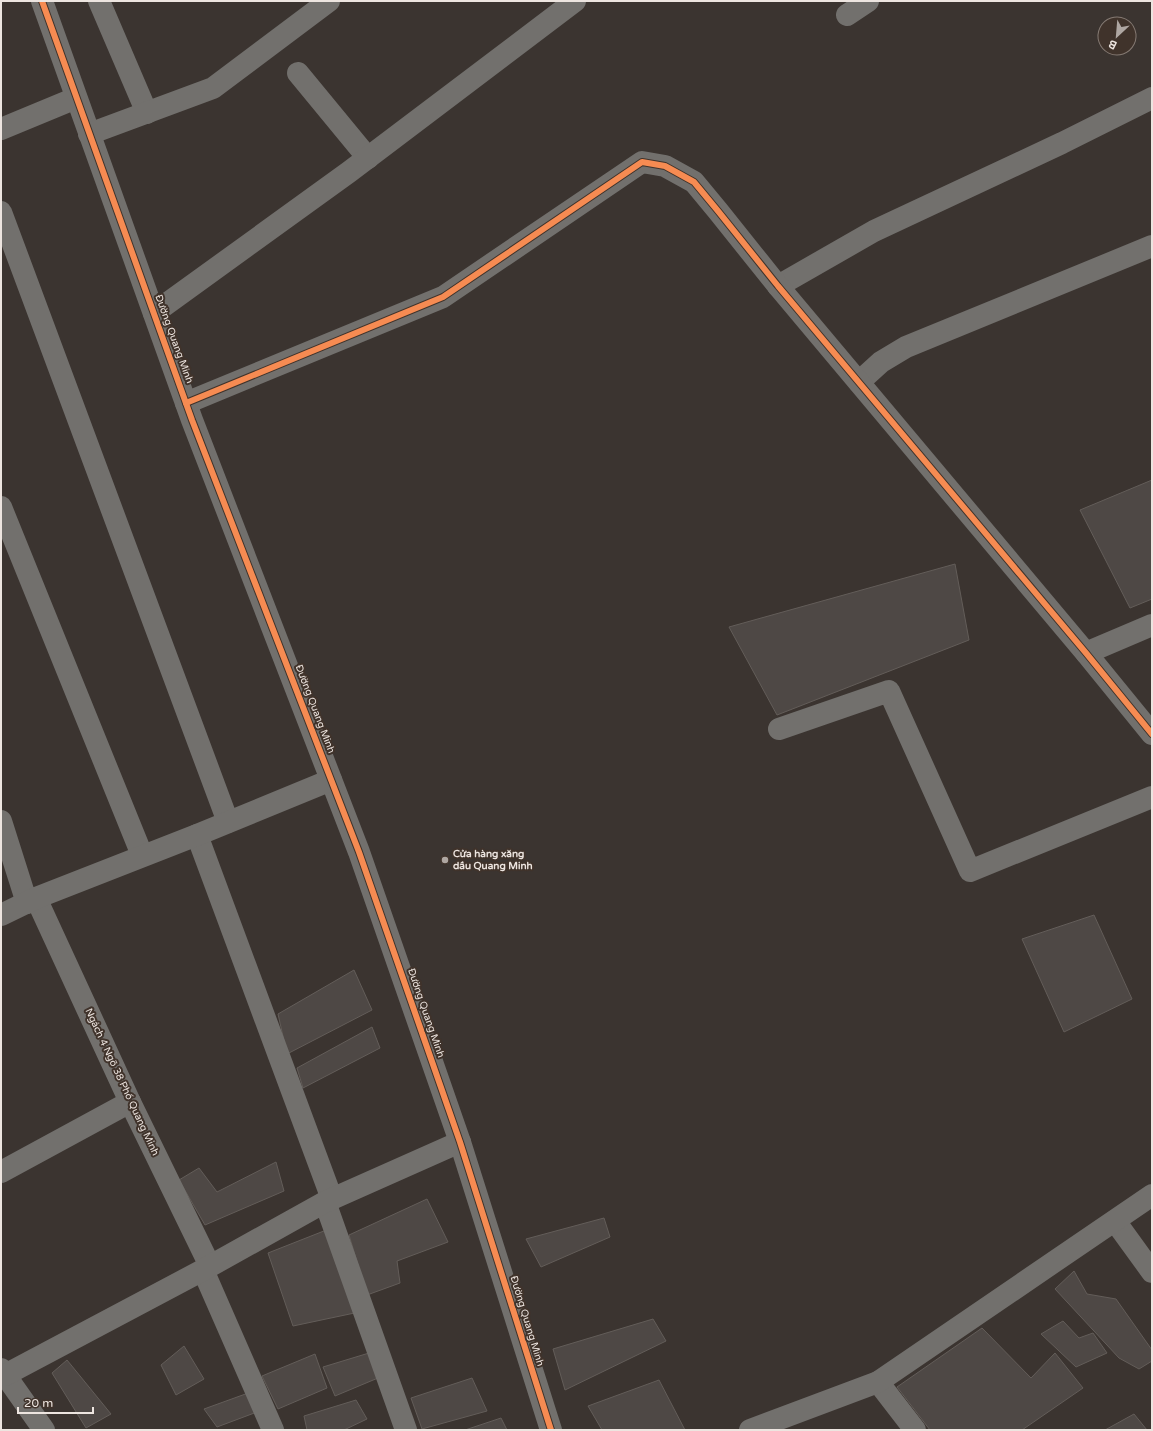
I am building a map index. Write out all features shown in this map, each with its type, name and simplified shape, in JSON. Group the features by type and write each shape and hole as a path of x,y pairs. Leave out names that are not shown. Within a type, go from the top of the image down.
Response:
{"street":[{"name":"Đường Quang Minh","path":"42,1 186,403 359,852 460,1142 551,1430"},
{"path":"99,1 147,112"},
{"path":"90,134 212,88 329,1"},
{"path":"154,313 368,158 575,1"},
{"path":"847,15 868,1"},
{"path":"298,73 368,158"},
{"path":"1,129 76,98"},
{"path":"778,286 874,231 1152,98"},
{"path":"186,403 443,297 642,162 665,166 694,182 778,286 1086,652 1152,734"},
{"path":"1,212 228,822"},
{"path":"859,382 882,362 906,347 1152,246"},
{"path":"1,507 142,855"},
{"path":"1086,652 1152,625"},
{"path":"779,729 889,691 970,871 1152,797"},
{"path":"1,915 31,900 331,780"},
{"name":"Ngách 4 Ngõ 38 Phố Quang Minh","path":"1,821 31,900 130,1102 206,1268 273,1430"},
{"path":"197,834 329,1201 406,1430"},
{"path":"1,1172 130,1102"},
{"path":"44,1430 3,1372 206,1268 329,1201 460,1142"},
{"path":"750,1430 878,1382 1152,1195"},
{"path":"1115,1220 1152,1272"},
{"path":"878,1382 915,1430"}],"building":[{"path":"1152,480 1152,599 1130,608 1080,510"},
{"path":"955,564 969,640 777,715 729,627"},
{"path":"1094,915 1132,999 1064,1032 1022,939"},
{"path":"354,970 372,1010 287,1054 278,1014"},
{"path":"372,1027 380,1048 303,1088 297,1068"},
{"path":"276,1162 284,1191 205,1225 179,1180 199,1168 217,1192"},
{"path":"427,1199 448,1242 397,1261 400,1283 367,1295 349,1235"},
{"path":"604,1218 610,1237 541,1267 526,1239"},
{"path":"334,1227 364,1311 293,1326 268,1253"},
{"path":"1074,1271 1087,1294 1116,1299 1152,1350 1152,1361 1139,1369 1119,1358 1055,1289"},
{"path":"653,1319 666,1341 565,1390 553,1349"},
{"path":"1063,1321 1079,1338 1093,1333 1107,1353 1076,1367 1041,1334"},
{"path":"982,1328 1031,1378 1055,1353 1083,1388 1022,1430 930,1430 897,1387"},
{"path":"184,1346 204,1379 176,1395 161,1365"},
{"path":"369,1353 378,1378 335,1396 323,1367"},
{"path":"315,1354 327,1388 278,1409 262,1376"},
{"path":"67,1360 111,1414 86,1428 52,1373"},
{"path":"472,1378 487,1411 422,1429 411,1398"},
{"path":"659,1380 685,1430 602,1430 588,1406"},
{"path":"251,1392 257,1412 217,1427 204,1409"},
{"path":"356,1400 367,1419 344,1430 307,1430 304,1416"},
{"path":"1134,1414 1147,1430 1105,1430"},
{"path":"501,1418 507,1430 465,1430"}],"cycle path":[{"path":"42,1 192,420 359,852 460,1142 551,1430"},
{"path":"186,403 443,297 642,162 665,166 694,182 778,286 1086,653 1152,734"}],"place":[{"name":"Cửa hàng xăng dầu Quang Minh","path":"445,860"}]}
